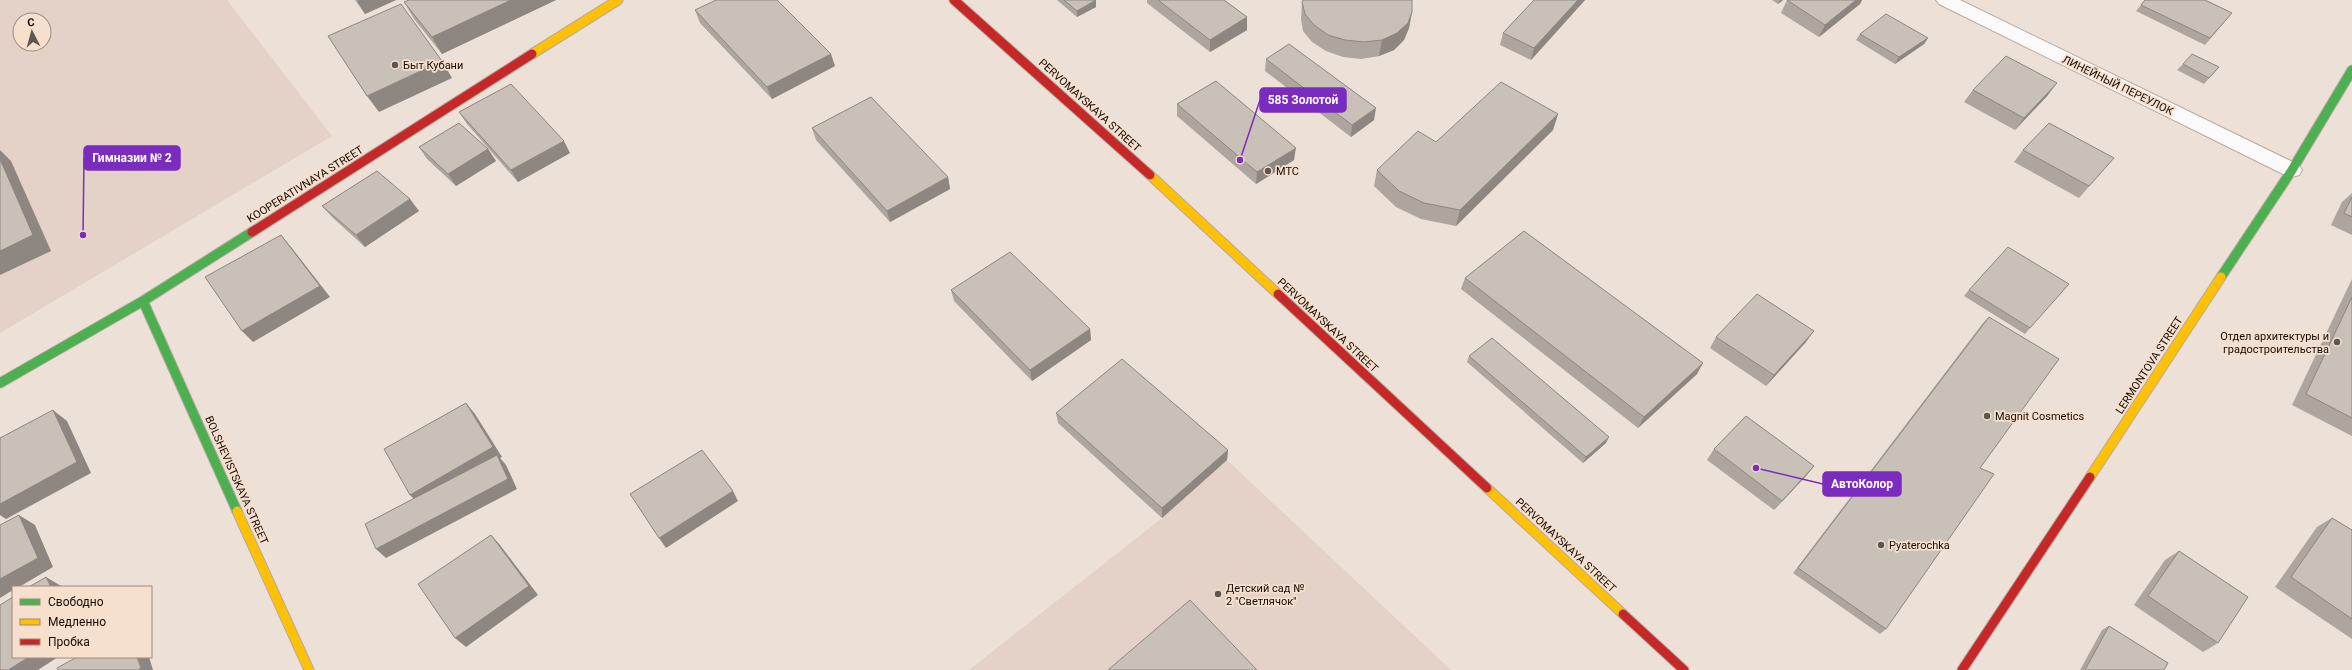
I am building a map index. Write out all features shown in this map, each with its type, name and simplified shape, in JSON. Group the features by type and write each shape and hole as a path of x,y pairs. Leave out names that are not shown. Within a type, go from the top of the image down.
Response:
{"street":[{"name":"KOOPERATIVNAYA STREET","path":"0,383 144,301 618,0"},
{"name":"PERVOMAYSKAYA STREET","path":"954,0 1096,126 1684,670"},
{"name":"ЛИНЕЙНЫЙ ПЕРЕУЛОК","path":"1945,0 2292,170"},
{"name":"LERMONTOVA STREET","path":"1962,670 2292,170 2352,70"},
{"name":"BOLSHEVISTSKAYA STREET","path":"144,301 309,670"}],"shaded area":[{"path":"0,0 227,0 332,136 0,333"},
{"name":"Детский сад № 2 \"Светлячок\"","path":"1227,460 1451,670 969,670 1162,518"}],"building":[{"path":"409,0 511,0 432,37 404,2"},
{"path":"716,0 777,0 831,54 767,87 695,10"},
{"path":"1064,0 1096,0 1077,11"},
{"path":"1158,0 1224,0 1247,17 1210,40"},
{"path":"1303,0 1412,0 1412,12 1408,23 1397,33 1382,40 1364,42 1345,40 1328,35 1314,25 1305,14 1302,2"},
{"path":"1534,0 1578,0 1534,48 1503,33"},
{"path":"1787,0 1856,0 1825,25"},
{"path":"2145,0 2205,0 2232,13 2210,38 2141,5"},
{"name":"Быт Кубани","path":"401,4 442,61 367,96 328,36"},
{"path":"1886,14 1928,38 1899,57 1860,34"},
{"path":"1289,44 1376,108 1352,125 1266,59"},
{"path":"2192,54 2219,67 2209,78 2183,64"},
{"path":"2006,56 2057,83 2024,118 1973,90"},
{"path":"1216,81 1296,148 1257,172 1177,104"},
{"path":"1501,82 1558,114 1460,210 1424,203 1399,191 1377,170 1418,131 1436,142"},
{"path":"511,84 564,141 511,170 459,112"},
{"path":"871,97 948,177 887,211 812,128"},
{"path":"459,123 488,149 448,174 419,147"},
{"path":"2049,123 2114,158 2089,186 2023,150"},
{"path":"0,159 33,235 0,251"},
{"path":"377,171 410,199 356,235 322,206"},
{"path":"2352,197 2352,217 2344,213"},
{"path":"1524,231 1703,363 1644,417 1465,278"},
{"path":"281,235 320,286 242,331 205,277"},
{"path":"2008,247 2069,284 2030,328 1969,290"},
{"path":"1010,252 1090,329 1030,370 951,290"},
{"path":"1757,294 1814,331 1774,375 1716,337"},
{"path":"2352,297 2352,418 2306,394"},
{"path":"1989,317 2059,359 1980,468 1994,474 1886,629 1798,568"},
{"path":"1492,338 1609,437 1586,457 1469,356"},
{"path":"1122,359 1228,450 1162,508 1056,413"},
{"path":"466,403 493,447 410,495 384,449"},
{"path":"53,410 77,462 0,504 0,438"},
{"path":"1746,416 1814,466 1782,501 1714,449"},
{"path":"702,450 733,491 659,538 630,494"},
{"path":"497,455 508,479 376,549 365,524"},
{"path":"19,515 38,558 0,579 0,525"},
{"path":"2332,518 2352,530 2352,619 2291,577"},
{"path":"491,535 529,586 455,638 418,584"},
{"path":"2179,551 2248,597 2218,643 2148,596"},
{"path":"46,577 50,586 31,586"},
{"path":"12,598 12,658 27,658 8,670 0,670 0,605"},
{"path":"1190,600 1257,670 1108,670"},
{"path":"2109,626 2168,663 2164,670 2085,670"},
{"path":"75,658 137,658 141,668 138,670 58,670 57,668"}],"traffic: fast":[{"path":"2221,277 2292,170 2352,70"},
{"path":"0,383 143,301 252,232"},
{"path":"143,301 237,511"}],"traffic: slow":[{"path":"532,54 618,0"},
{"path":"1150,175 1278,294"},
{"path":"2090,477 2221,277"},
{"path":"1487,488 1623,614"},
{"path":"237,511 309,670"}],"traffic: jam":[{"path":"954,0 1150,175"},
{"path":"252,232 532,54"},
{"path":"1278,294 1487,488"},
{"path":"1962,670 2090,477"},
{"path":"1623,614 1684,670"}],"place":[{"name":"Быт Кубани","path":"395,65"},
{"name":"585 Золотой","path":"1240,160"},
{"name":"МТС","path":"1268,171"},
{"name":"Гимназии № 2","path":"83,235"},
{"name":"Отдел архитектуры и градостроительства","path":"2337,342"},
{"name":"Magnit Cosmetics","path":"1987,416"},
{"name":"АвтоКолор","path":"1756,468"},
{"name":"Pyaterochka","path":"1881,545"},
{"name":"Детский сад № 2 \"Светлячок\"","path":"1218,594"}]}
